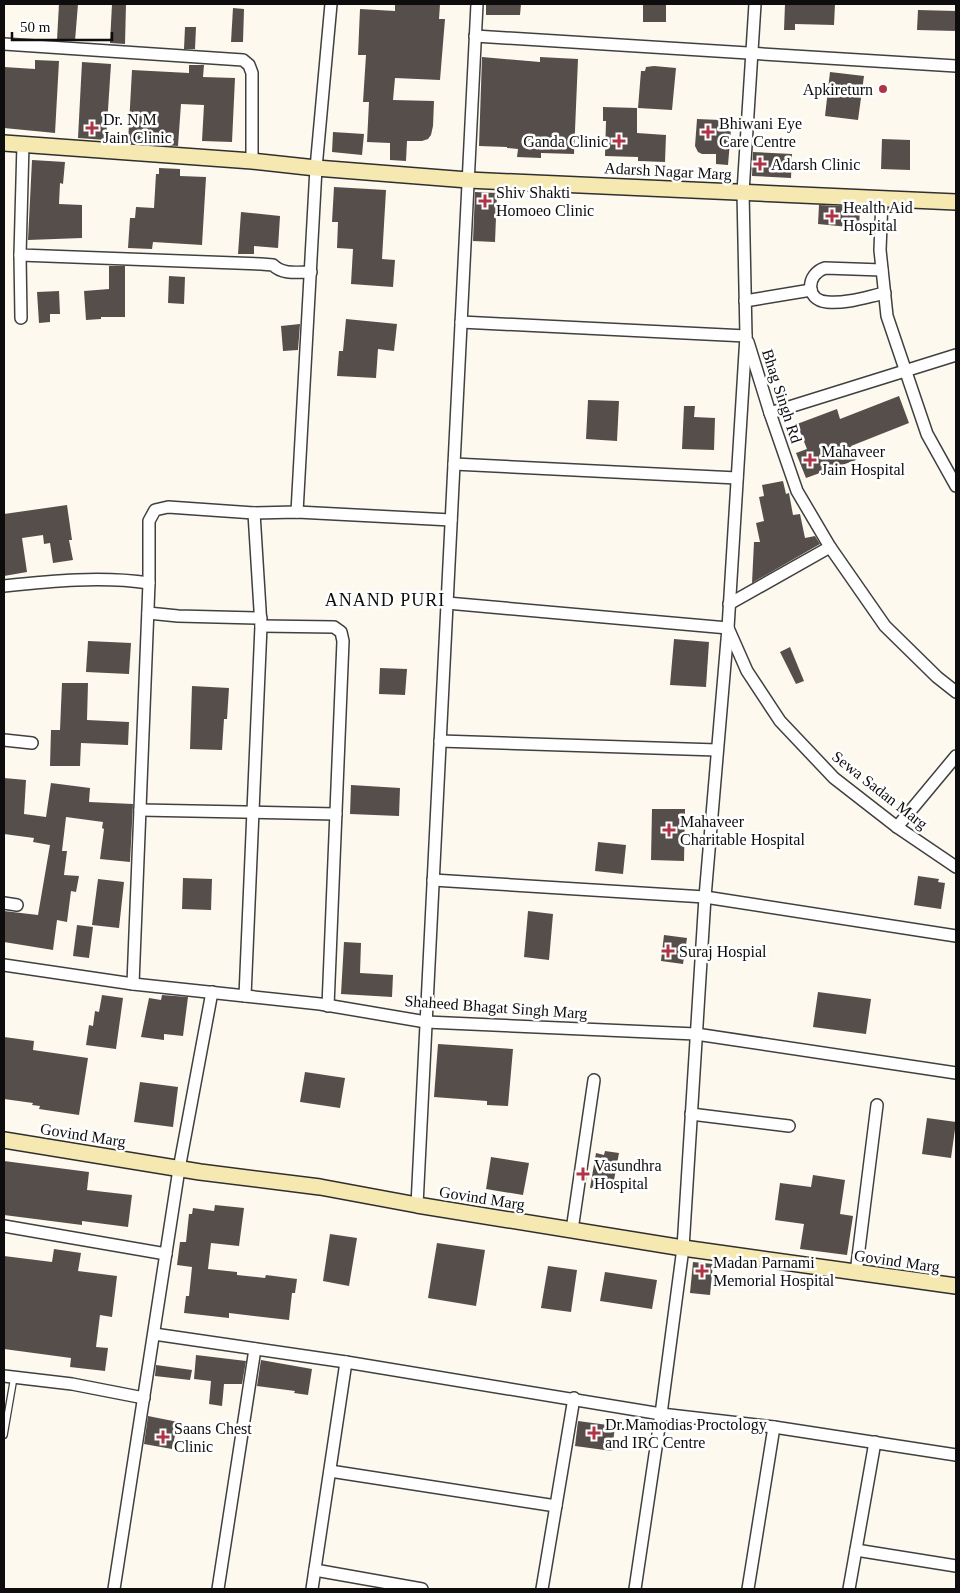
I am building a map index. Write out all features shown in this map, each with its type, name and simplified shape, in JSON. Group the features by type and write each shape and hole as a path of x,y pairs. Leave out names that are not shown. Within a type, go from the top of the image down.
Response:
{"street":[{"path":"297,512 316,168 330,4"},
{"path":"417,1206 477,4"},
{"path":"635,1589 661,1414 682,1248 705,896 728,628 746,336 743,192 755,4"},
{"path":"475,36 956,66"},
{"path":"4,44 243,60 249,65 252,73 252,161"},
{"name":"Adarsh Nagar Marg","path":"4,143 252,161 468,180 956,202"},
{"path":"21,318 20,255 23,144"},
{"path":"882,199 880,250 887,316 927,434 956,486"},
{"path":"20,255 261,264 273,265 283,272 311,272"},
{"path":"882,270 825,268 818,270 813,275 811,290 818,301 828,303 844,302 885,293"},
{"path":"745,301 811,290"},
{"name":"Bhag Singh Rd","path":"461,322 746,336 797,490 830,546 885,626 937,677 956,692"},
{"path":"770,413 956,355"},
{"path":"454,464 737,478"},
{"path":"133,984 149,583 148,521 155,510 168,507 254,513 297,512 451,520"},
{"path":"245,996 261,622 254,513"},
{"path":"729,604 830,546"},
{"path":"4,586 90,579 149,583"},
{"path":"447,603 728,628"},
{"path":"148,613 334,627 341,632 343,641 328,1006"},
{"name":"Sewa Sadan Marg","path":"728,628 747,671 780,721 834,778 897,827 956,867"},
{"path":"4,740 32,743"},
{"path":"440,742 717,750"},
{"path":"897,827 956,756"},
{"path":"140,810 336,814"},
{"path":"433,880 705,896 956,936"},
{"path":"4,903 17,905"},
{"name":"Shaheed Bhagat Singh Marg","path":"4,965 133,984 328,1006 426,1022 696,1034 956,1073"},
{"path":"114,1589 179,1169 212,992"},
{"path":"572,1230 594,1080"},
{"path":"856,1273 877,1105"},
{"path":"691,1114 789,1126"},
{"name":"Govind Marg","path":"4,1140 179,1169 320,1187 417,1206 682,1248 956,1286"},
{"path":"4,1226 166,1254"},
{"path":"154,1334 346,1362 574,1398 661,1414 774,1427 956,1455"},
{"path":"218,1589 255,1349"},
{"path":"312,1589 346,1362"},
{"path":"9,1377 72,1384 144,1398"},
{"path":"542,1589 574,1398"},
{"path":"748,1589 774,1427"},
{"path":"849,1589 875,1442"},
{"path":"330,1471 556,1506"},
{"path":"856,1550 956,1566"},
{"path":"314,1570 422,1589"}],"lane":[{"path":"4,1435 9,1377"}],"building":[{"path":"59,4 78,4 75,41 57,40"},
{"path":"112,4 126,4 125,44 110,43"},
{"path":"395,4 440,4 439,19 445,19 440,80 395,78 393,100 434,101 431,135 428,139 422,141 407,141 406,161 390,160 390,143 367,142 369,102 363,102 366,55 358,55 360,9 395,11"},
{"path":"486,4 521,4 520,15 486,15"},
{"path":"643,4 666,4 666,22 643,22"},
{"path":"785,4 835,4 834,25 795,24 795,30 784,30"},
{"path":"233,8 244,9 243,42 231,42"},
{"path":"918,10 956,11 956,31 917,30"},
{"path":"185,27 196,27 195,49 184,49"},
{"path":"482,57 540,62 540,57 578,59 574,154 541,153 541,158 517,157 518,149 479,146"},
{"path":"35,60 59,61 55,133 4,128 4,67 35,69"},
{"path":"82,62 111,64 106,140 78,138"},
{"path":"189,65 204,65 203,77 235,78 232,142 202,141 204,105 181,104 178,146 128,143 132,70 189,73"},
{"path":"646,67 676,68 672,110 638,108 641,71 645,71"},
{"path":"830,72 864,76 858,120 825,116"},
{"path":"603,107 637,108 637,133 666,135 665,162 638,161 638,157 605,156 606,121 603,121"},
{"path":"720,116 732,117 728,165 716,164 716,154 702,154 698,152 695,146 697,119 720,120"},
{"path":"333,132 364,134 362,155 332,152"},
{"path":"882,139 910,140 910,170 881,169"},
{"path":"753,152 792,154 791,178 752,176"},
{"path":"32,160 65,162 63,184 60,183 59,204 82,205 82,238 28,240"},
{"path":"159,168 180,169 180,176 206,177 202,245 153,242 152,249 128,248 130,218 135,218 136,207 154,208 156,174 159,174"},
{"path":"334,187 386,190 382,259 395,260 393,287 351,284 353,249 337,248 338,222 332,222"},
{"path":"475,192 497,193 495,242 473,241"},
{"path":"819,205 860,207 859,228 818,224"},
{"path":"241,212 280,216 278,248 254,246 254,254 238,254"},
{"path":"109,266 125,266 125,317 101,317 101,319 86,320 84,291 109,289"},
{"path":"169,276 185,277 184,304 168,303"},
{"path":"59,291 60,314 50,314 50,322 39,323 37,292"},
{"path":"346,319 397,324 394,351 378,349 376,378 337,376 339,351 343,351"},
{"path":"300,324 298,350 283,351 281,326"},
{"path":"899,396 909,423 851,446 856,460 806,478 796,453 807,449 797,424 837,409 840,419"},
{"path":"588,400 619,401 617,441 586,439"},
{"path":"684,406 695,406 694,417 715,418 714,450 682,449"},
{"path":"783,481 786,494 789,493 793,515 800,514 805,538 815,536 820,544 752,583 754,542 760,542 756,523 764,521 759,497 764,496 762,485"},
{"path":"67,505 72,540 69,540 73,560 53,563 50,543 44,544 43,535 22,538 27,572 4,576 4,514"},
{"path":"674,639 709,642 706,687 670,685"},
{"path":"88,641 131,643 129,674 86,672"},
{"path":"790,647 804,681 796,684 780,652"},
{"path":"380,668 407,669 405,695 379,694"},
{"path":"62,683 88,683 87,720 129,722 128,745 81,743 80,766 50,766 51,730 60,730"},
{"path":"192,686 229,688 222,750 190,749"},
{"path":"4,778 26,780 24,814 46,817 51,783 90,788 89,802 133,804 130,862 100,859 104,829 102,828 103,822 66,817 62,851 67,851 64,875 79,876 76,892 71,891 67,922 57,920 53,950 4,942 4,911 38,915 50,845 33,842 34,838 4,834"},
{"path":"351,785 400,788 399,816 350,814"},
{"path":"652,809 685,809 684,861 651,860"},
{"path":"598,842 626,845 623,874 595,871"},
{"path":"918,876 939,879 938,882 945,883 941,909 914,905"},
{"path":"183,878 212,879 211,910 182,909"},
{"path":"98,879 124,882 119,928 92,925"},
{"path":"528,911 553,914 549,960 524,957"},
{"path":"77,925 93,927 89,958 73,956"},
{"path":"664,935 687,938 683,964 661,961"},
{"path":"344,942 361,943 360,973 393,975 392,997 341,994"},
{"path":"818,992 871,999 866,1034 813,1027"},
{"path":"102,995 123,998 116,1049 86,1045 89,1025 93,1026 95,1011 99,1012"},
{"path":"162,995 188,997 183,1036 164,1034 164,1040 141,1037 149,998 161,1000"},
{"path":"4,1037 34,1041 33,1050 88,1058 79,1115 39,1109 40,1106 32,1105 33,1103 4,1099"},
{"path":"438,1044 513,1049 508,1106 487,1105 487,1101 434,1097"},
{"path":"305,1072 345,1078 340,1108 300,1102"},
{"path":"140,1082 178,1087 173,1127 134,1122"},
{"path":"927,1118 956,1122 951,1158 922,1154"},
{"path":"605,1151 619,1153 612,1191 590,1188 596,1153 604,1155"},
{"path":"491,1157 529,1163 523,1195 486,1189"},
{"path":"4,1161 89,1172 87,1190 132,1195 128,1227 82,1221 82,1225 4,1215"},
{"path":"813,1175 845,1180 840,1214 853,1216 847,1255 800,1249 804,1224 775,1220 780,1183 811,1187"},
{"path":"215,1205 244,1208 239,1246 211,1243 208,1269 237,1272 237,1275 265,1278 266,1275 297,1279 295,1293 292,1293 289,1320 229,1313 229,1318 184,1313 186,1296 189,1296 192,1267 177,1265 180,1242 186,1242 189,1214 192,1214 193,1208 214,1211"},
{"path":"330,1234 357,1238 349,1286 323,1281"},
{"path":"437,1243 485,1250 476,1306 428,1298"},
{"path":"54,1249 81,1253 78,1271 117,1276 112,1317 100,1315 96,1347 108,1348 105,1371 70,1367 71,1358 4,1349 4,1256 52,1262"},
{"path":"693,1262 713,1264 710,1295 690,1293"},
{"path":"548,1266 577,1270 571,1312 541,1308"},
{"path":"605,1272 657,1280 652,1309 600,1301"},
{"path":"196,1355 246,1361 242,1384 224,1384 222,1406 209,1404 211,1381 194,1379"},
{"path":"261,1360 312,1369 308,1395 294,1393 295,1391 257,1386"},
{"path":"156,1365 192,1370 190,1380 155,1376"},
{"path":"148,1416 178,1422 172,1449 144,1444"},
{"path":"578,1421 615,1426 612,1451 575,1446"}],"place":[{"name":"Apkireturn","path":"883,89"},
{"name":"Dr. N M Jain Clinic","path":"92,128"},
{"name":"Bhiwani Eye Care Centre","path":"708,132"},
{"name":"Ganda Clinic","path":"619,141"},
{"name":"Adarsh Clinic","path":"760,164"},
{"name":"Shiv Shakti Homoeo Clinic","path":"485,201"},
{"name":"Health Aid Hospital","path":"832,216"},
{"name":"Mahaveer Jain Hospital","path":"810,460"},
{"name":"Mahaveer Charitable Hospital","path":"669,830"},
{"name":"Suraj Hospial","path":"668,951"},
{"name":"Vasundhra Hospital","path":"583,1174"},
{"name":"Madan Parnami Memorial Hospital","path":"702,1271"},
{"name":"Dr.Mamodias Proctology and IRC Centre","path":"594,1433"},
{"name":"Saans Chest Clinic","path":"163,1437"}],"district":[{"name":"ANAND PURI","path":"385,600"}]}
